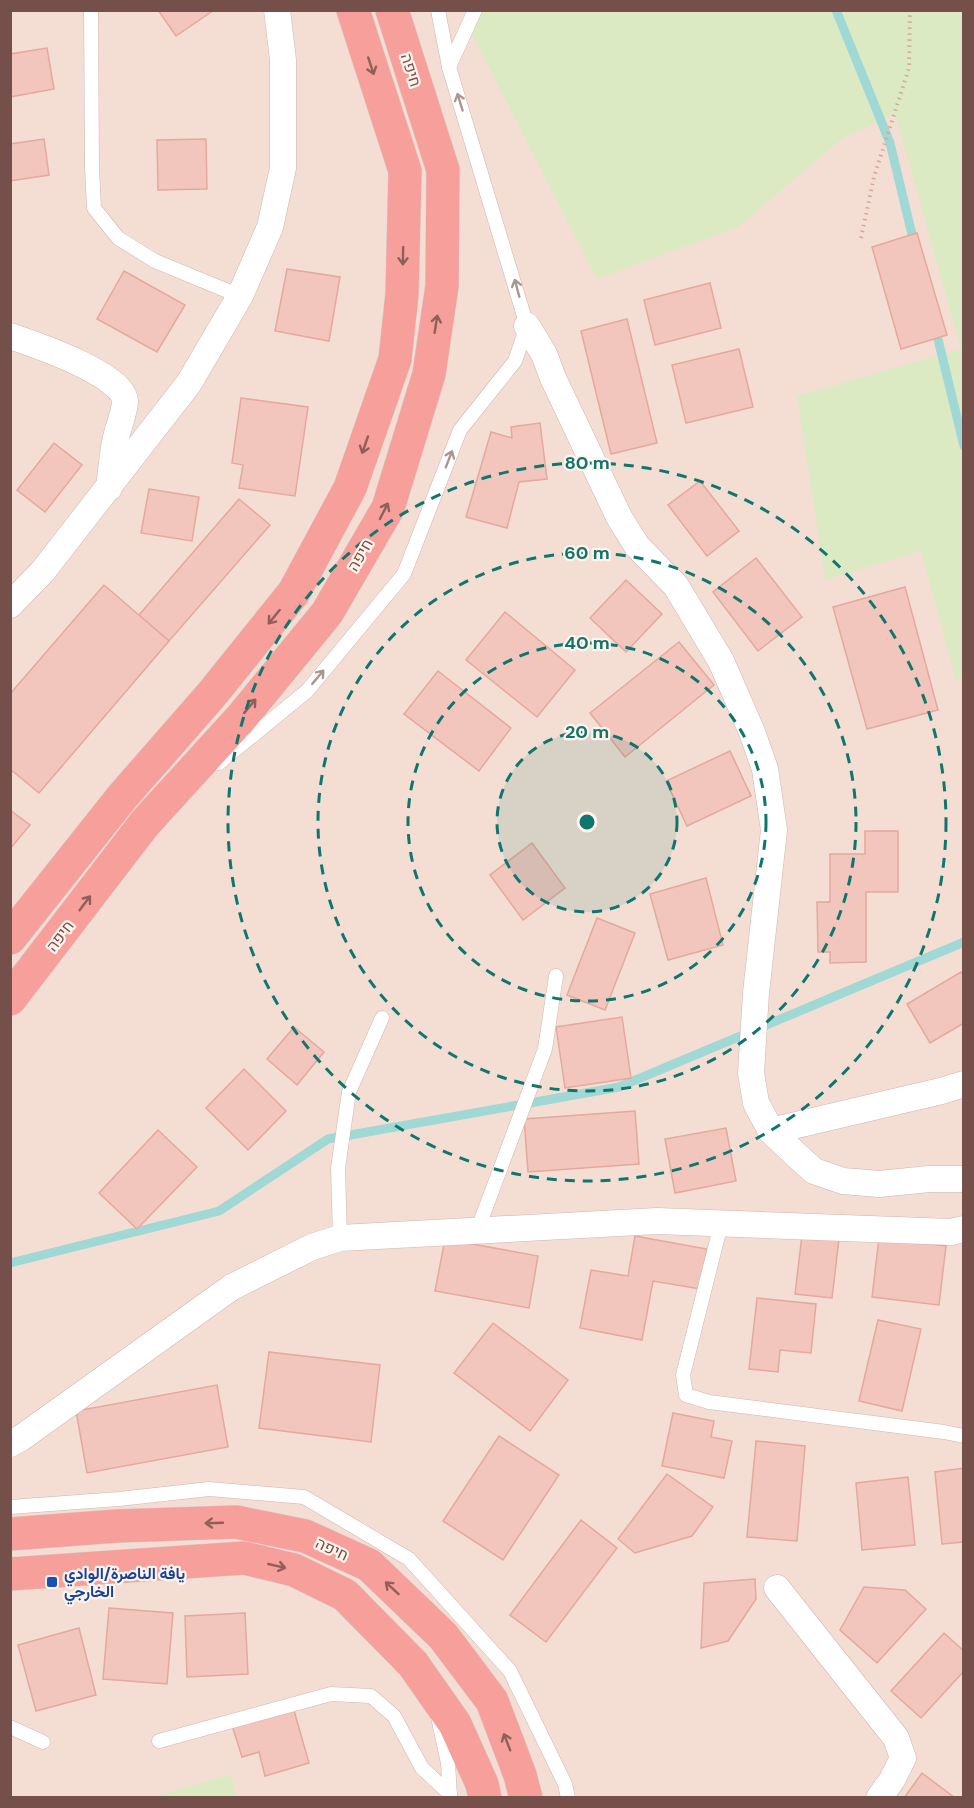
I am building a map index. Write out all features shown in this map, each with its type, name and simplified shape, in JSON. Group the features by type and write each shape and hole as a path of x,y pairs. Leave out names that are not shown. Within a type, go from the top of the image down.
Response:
{"highway":[{"path":"10,938 122,797 212,694 294,592 350,488 395,359 402,294 405,171 352,10"},
{"name":"חיפה","path":"10,999 145,823 240,719 327,613 387,507 429,374 442,286 443,170 396,16"},
{"name":"חיפה","path":"10,1534 117,1526 236,1522 304,1536 369,1566 443,1636 492,1701 520,1774 526,1797"},
{"path":"10,1575 244,1558 294,1570 345,1595 413,1664 455,1724 482,1784 485,1797"}],"street":[{"path":"10,605 44,571 189,384 240,296 270,227 282,168 283,60 277,10"},
{"path":"527,326 544,354 552,378 619,517 637,546 676,586 721,661 752,732 765,769 774,830 756,993 751,1073 756,1103 771,1131 814,1171 843,1181 879,1184 929,1179 963,1179"},
{"path":"10,336 47,348 84,364 120,390 125,401 115,443 109,488"},
{"path":"771,1131 963,1084"},
{"path":"10,1444 232,1287 312,1247 340,1239 657,1221 951,1232 963,1229"},
{"path":"777,1588 896,1738 903,1758 892,1780 879,1797"}],"lane":[{"path":"91,10 94,208 118,238 155,261 240,296"},
{"path":"145,823 307,691 404,573 460,430 515,361 527,326 449,67 438,10"},
{"path":"449,67 475,10"},
{"path":"477,1231 545,1049 556,976"},
{"path":"340,1239 338,1168 350,1092 382,1018"},
{"path":"721,1224 683,1375 686,1395 709,1402 963,1436"},
{"path":"10,1507 119,1499 209,1489 304,1497 408,1559 510,1671 565,1784 568,1797"},
{"path":"432,1692 448,1763 450,1796"},
{"path":"159,1741 331,1694 371,1696 394,1716 422,1768 450,1796"},
{"path":"10,1727 43,1742"}],"path":[{"path":"861,238 874,177 909,68 910,10"}],"shaded area":[{"path":"11,11 963,11 963,1797 11,1798"}],"green space":[{"path":"467,10 963,11 963,677 956,681 921,551 825,580 797,396 961,349 895,114 843,138 738,227 597,279 466,23"},
{"path":"231,1774 236,1797 152,1797"}],"building":[{"path":"158,10 214,10 176,36"},
{"path":"47,48 54,89 10,97 10,54"},
{"path":"44,139 49,175 10,181 10,144"},
{"path":"206,139 207,189 158,190 157,140"},
{"path":"917,233 947,335 901,349 872,247"},
{"path":"287,269 340,277 329,341 275,331"},
{"path":"124,271 185,305 157,352 97,319"},
{"path":"710,283 721,328 655,345 644,300"},
{"path":"627,319 657,443 611,454 581,331"},
{"path":"739,349 753,407 686,423 672,365"},
{"path":"241,398 308,407 295,496 239,488 243,465 232,463"},
{"path":"540,423 547,479 519,482 507,528 466,517 491,432 512,438 511,427"},
{"path":"54,443 82,465 45,512 17,490"},
{"path":"700,481 739,531 707,556 668,505"},
{"path":"149,489 199,497 192,541 141,533"},
{"path":"239,499 270,525 169,641 139,615"},
{"path":"756,558 802,617 758,651 713,592"},
{"path":"626,580 662,614 626,652 590,618"},
{"path":"104,585 169,641 39,793 10,769 10,694"},
{"path":"905,587 938,710 867,729 833,607"},
{"path":"505,612 575,670 537,717 466,660"},
{"path":"679,642 714,685 625,757 590,713"},
{"path":"438,671 511,728 479,771 404,714"},
{"path":"730,751 751,796 687,826 666,781"},
{"path":"10,810 30,825 10,849"},
{"path":"865,831 898,831 898,892 866,892 866,962 830,963 830,952 818,952 817,902 830,902 830,854 865,854"},
{"path":"532,843 565,888 523,920 490,875"},
{"path":"706,878 723,945 668,960 650,894"},
{"path":"597,918 635,933 605,1010 567,995"},
{"path":"961,972 964,976 964,1023 930,1043 907,1004"},
{"path":"622,1017 631,1078 565,1088 556,1027"},
{"path":"294,1027 324,1052 297,1085 267,1059"},
{"path":"244,1069 286,1111 248,1150 206,1108"},
{"path":"635,1111 639,1164 528,1172 524,1119"},
{"path":"726,1128 736,1181 675,1193 665,1139"},
{"path":"158,1130 197,1167 137,1229 99,1193"},
{"path":"802,1235 839,1239 832,1298 795,1294"},
{"path":"635,1236 707,1249 700,1289 653,1281 642,1340 580,1328 591,1270 628,1276"},
{"path":"879,1238 946,1246 939,1305 872,1297"},
{"path":"445,1239 538,1256 529,1308 435,1291"},
{"path":"757,1298 816,1304 811,1353 780,1350 778,1372 749,1369"},
{"path":"878,1320 921,1329 902,1411 859,1401"},
{"path":"493,1323 568,1380 530,1431 454,1373"},
{"path":"269,1352 380,1365 371,1442 259,1428"},
{"path":"217,1385 228,1447 87,1473 76,1411"},
{"path":"673,1413 714,1421 711,1437 732,1441 724,1478 662,1466"},
{"path":"499,1436 559,1475 503,1560 443,1521"},
{"path":"756,1441 805,1446 797,1541 747,1537"},
{"path":"964,1468 964,1542 942,1544 935,1472"},
{"path":"667,1474 713,1507 692,1536 635,1553 618,1539"},
{"path":"908,1477 915,1545 862,1550 856,1483"},
{"path":"581,1520 617,1548 546,1642 510,1615"},
{"path":"755,1579 756,1599 728,1641 701,1648 704,1583"},
{"path":"864,1587 905,1590 926,1609 877,1663 840,1630"},
{"path":"109,1608 173,1613 167,1684 103,1679"},
{"path":"245,1613 248,1674 187,1677 185,1616"},
{"path":"79,1628 96,1695 36,1711 18,1645"},
{"path":"944,1633 964,1651 964,1671 921,1718 891,1691"},
{"path":"293,1707 309,1763 265,1776 259,1752 242,1757 232,1725"},
{"path":"922,1773 955,1798 904,1798"}],"waterway":[{"path":"836,10 890,143 915,247"},
{"path":"935,327 964,446"},
{"path":"10,1263 219,1211 328,1139 619,1087 964,942"}],"place":[{"name":"يافة الناصرة/الوادي الخارجي","path":"52,1582"}]}
